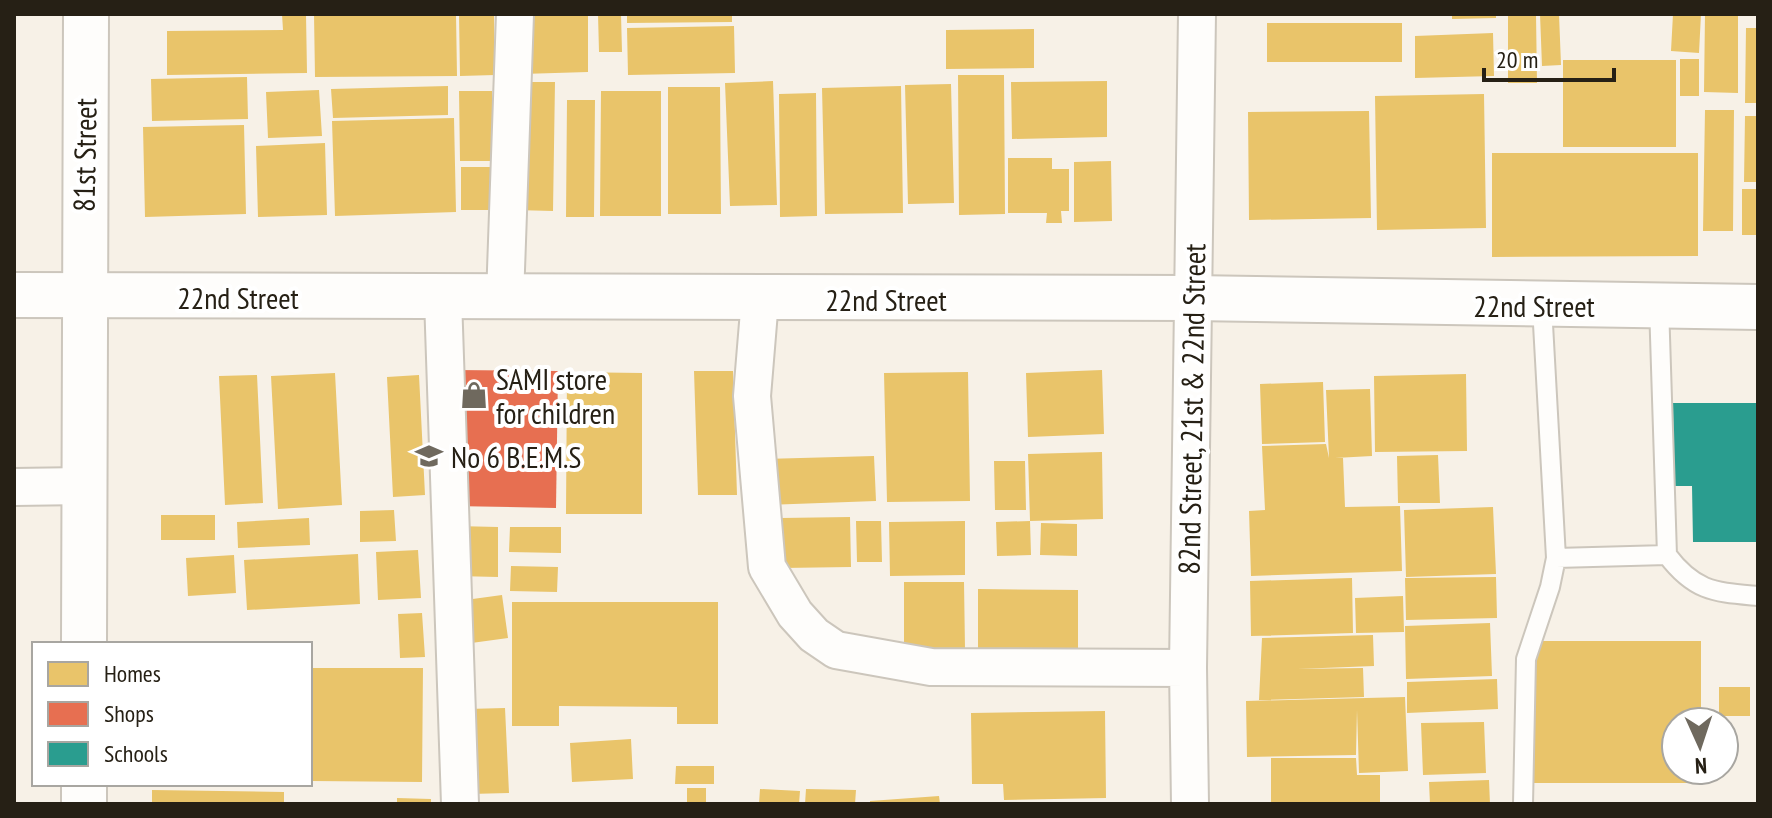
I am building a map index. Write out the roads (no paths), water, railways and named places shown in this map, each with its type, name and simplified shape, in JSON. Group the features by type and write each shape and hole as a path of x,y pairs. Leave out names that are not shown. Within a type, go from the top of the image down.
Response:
{"main road":[{"name":"81st Street","path":"84,642 86,14"},
{"name":"22nd Street","path":"14,295 1192,298 1542,306 1758,307"}],"street":[{"path":"505,298 511,44 515,14"},
{"name":"82nd Street, 21st & 22nd Street","path":"1190,804 1188,668 1197,14"},
{"path":"443,298 460,804"},
{"path":"760,299 752,396 767,567 795,614 814,635 836,650 931,667 1188,668"},
{"path":"14,487 84,486"}],"lane":[{"path":"1659,305 1667,555 1682,576 1698,586 1758,596"},
{"path":"1523,804 1526,659 1550,587 1556,558 1542,306"},
{"path":"1556,558 1667,555"}],"place":[{"name":"SAMI store for children","path":"474,395"},
{"name":"No 6 B.E.M.S","path":"429,456"}]}
